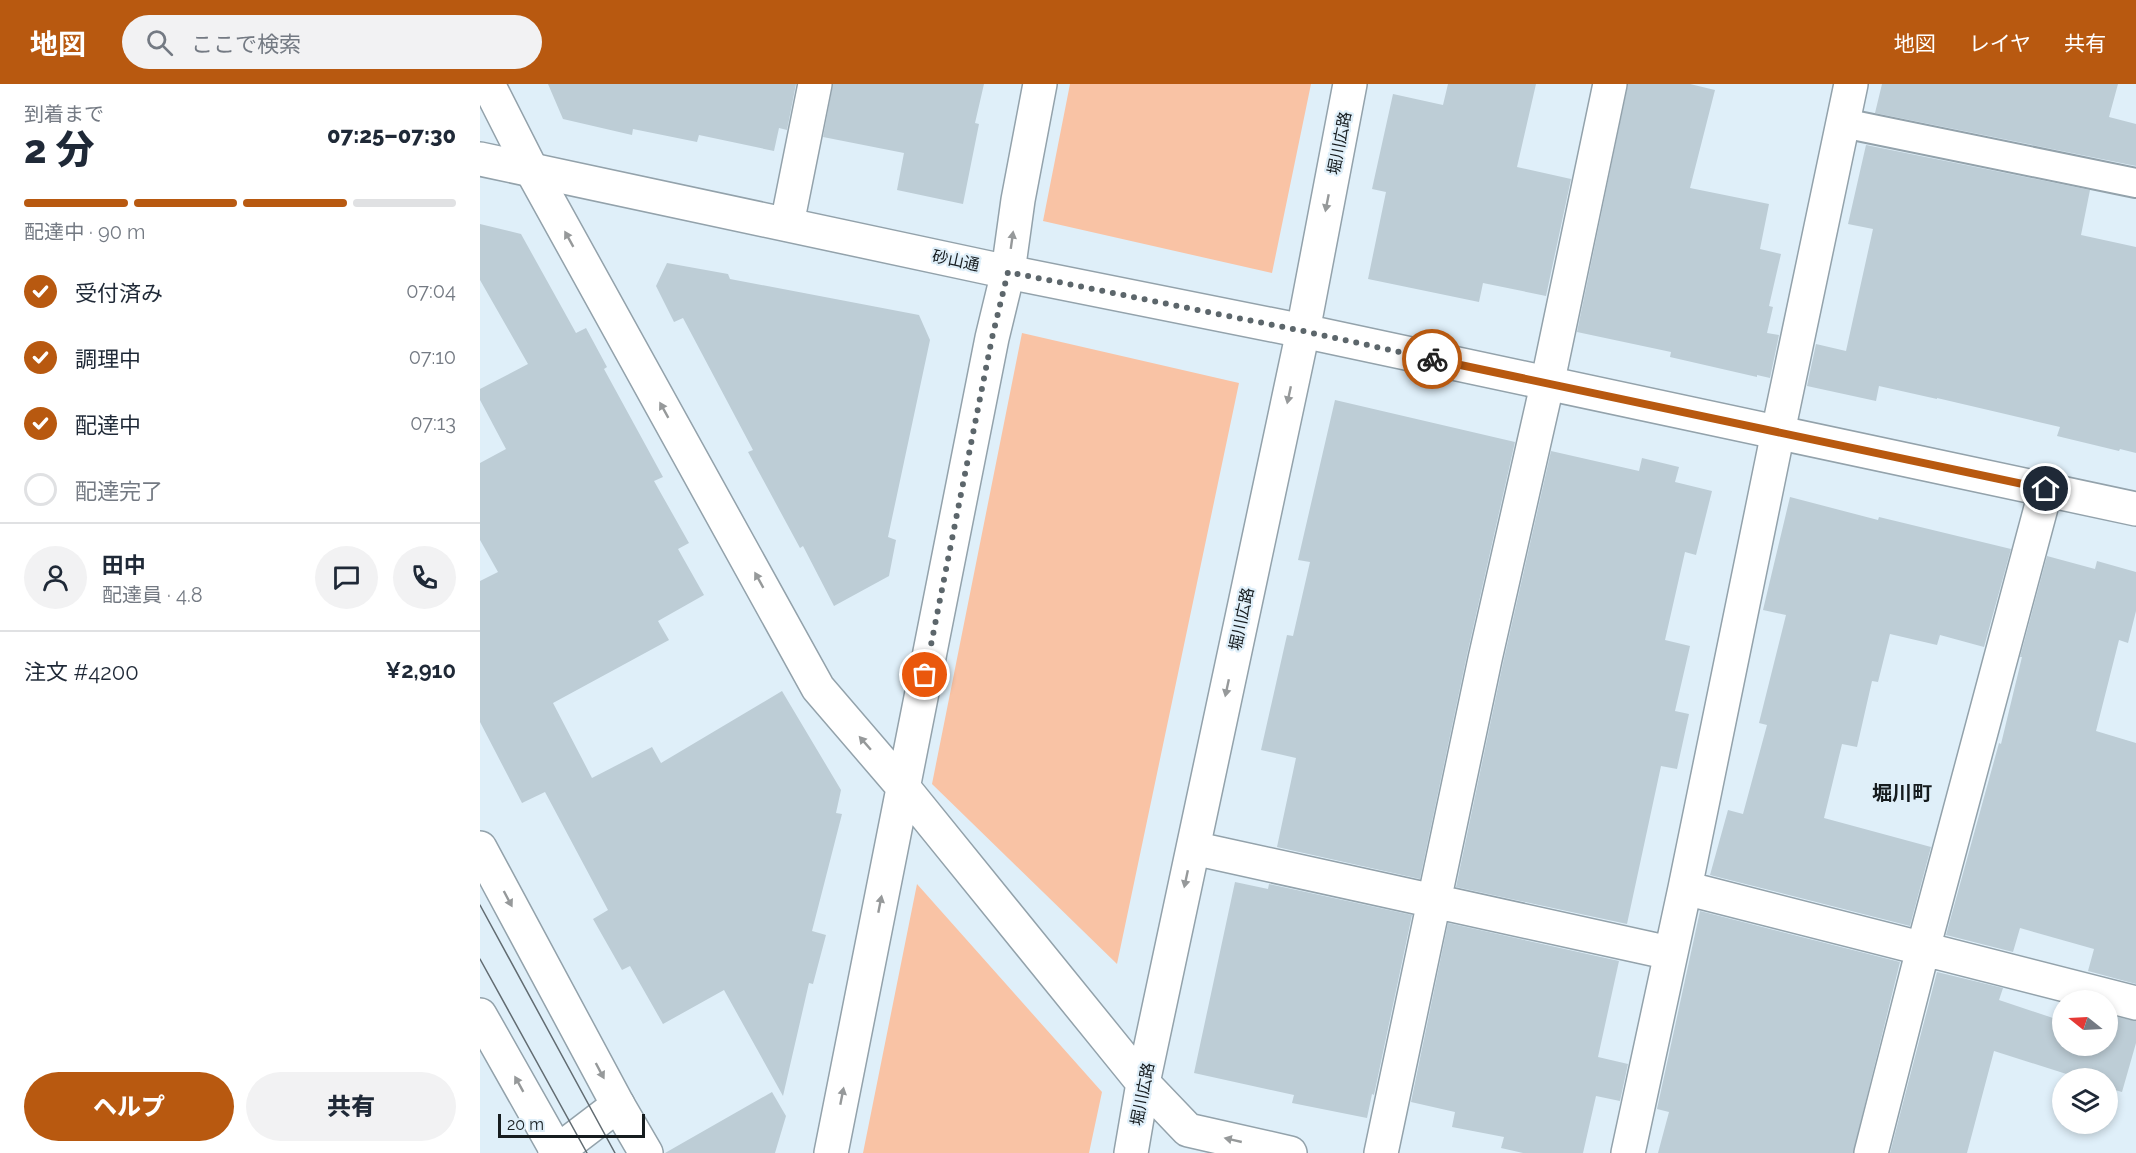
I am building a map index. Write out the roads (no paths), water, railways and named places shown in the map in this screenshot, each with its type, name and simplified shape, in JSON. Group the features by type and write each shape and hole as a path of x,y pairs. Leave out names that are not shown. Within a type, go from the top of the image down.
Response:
{"street":[{"path":"488,84 531,169 818,688 903,787 1143,1083 1188,1130 1290,1153"},
{"path":"787,224 815,84"},
{"path":"831,1153 992,338 1008,272 1018,200 1040,84"},
{"name":"堀川広路","path":"1131,1153 1143,1083 1303,331 1350,84"},
{"path":"1381,1153 1610,84"},
{"path":"1628,1153 1686,888 1851,84"},
{"name":"砂山通","path":"480,159 1008,272 1303,331 2136,509"},
{"path":"1871,1153 2046,489"},
{"path":"480,848 646,1153"},
{"path":"1193,848 1670,953"},
{"path":"1686,888 2136,1003"},
{"path":"480,1015 557,1152 618,1105"}],"lane":[{"path":"1843,123 2136,183"}],"tram line":[{"path":"480,905 615,1153"},
{"path":"480,959 587,1153"}],"district":[{"name":"堀川町","path":"1902,793"}]}
